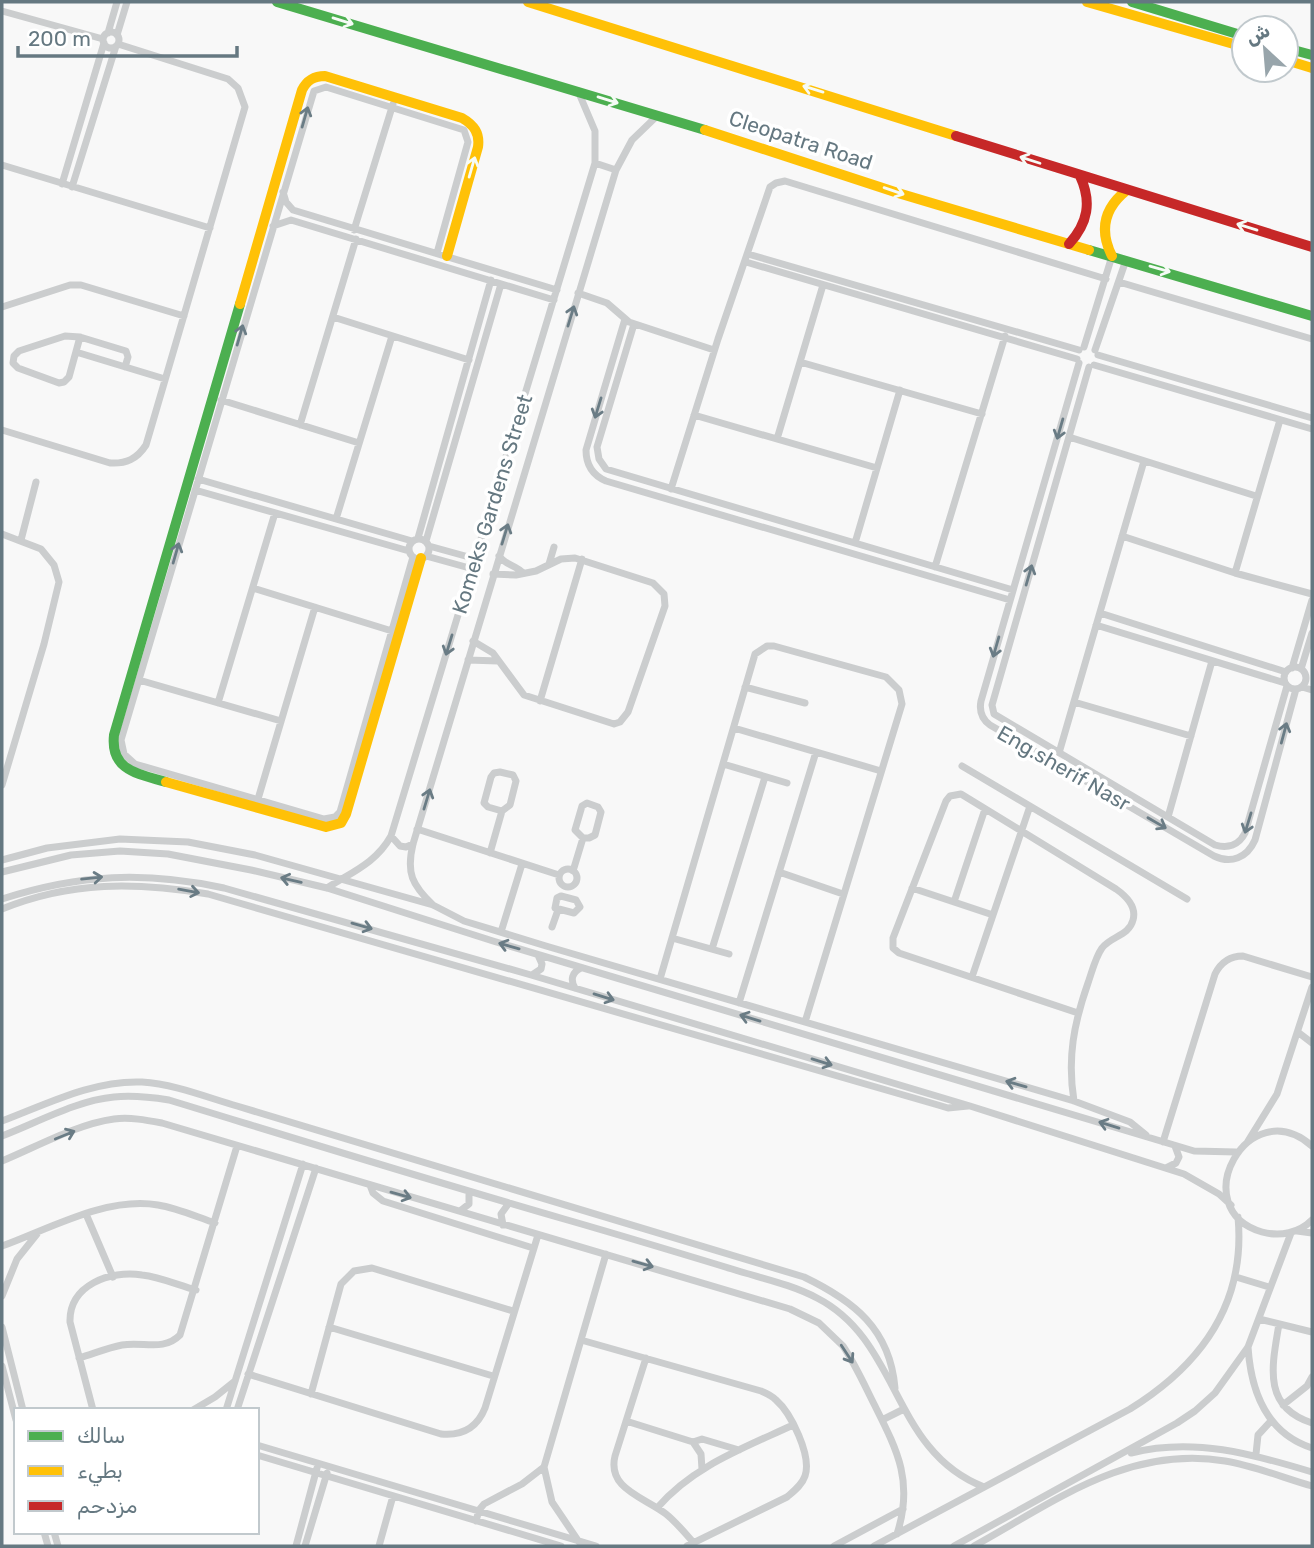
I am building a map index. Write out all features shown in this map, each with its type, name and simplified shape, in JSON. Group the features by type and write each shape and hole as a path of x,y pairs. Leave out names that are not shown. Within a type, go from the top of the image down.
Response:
{"main road":[{"name":"Cleopatra Road","path":"277,2 658,115 813,163 898,193 1312,316"},
{"path":"528,2 1312,247"},
{"path":"1087,2 1230,43"},
{"path":"1132,2 1230,32"},
{"path":"417,556 341,824 326,827 133,772 118,761 114,753 114,735 306,82 320,76 393,102 463,118 471,123 477,132 478,147 442,255"},
{"path":"1069,244 1084,222 1089,208 1080,176"},
{"path":"1112,256 1104,239 1104,220 1112,202 1127,190"}],"street":[{"path":"62,184 117,2"},
{"path":"72,187 117,45 117,35 127,2"},
{"path":"2,11 105,38"},
{"path":"113,14 122,17"},
{"path":"105,38 113,32 117,35"},
{"path":"2,430 110,463 127,462 141,453 146,445 244,113 242,93 228,79 117,45 108,47 105,38"},
{"path":"300,425 393,102 326,87 314,91 121,747 135,764 324,819 332,819 338,815 392,631 501,284"},
{"name":"Komeks Gardens Street","path":"327,888 369,863 383,850 391,836 595,163 595,131 578,91"},
{"name":"Komeks Gardens Street","path":"433,905 416,887 409,871 413,844 615,170 632,140 658,115"},
{"path":"595,163 615,170"},
{"path":"2,165 210,228"},
{"path":"671,489 714,350 770,187 776,183 785,181 1106,279"},
{"path":"283,192 286,202 293,210 557,290"},
{"path":"272,227 291,220 554,300"},
{"path":"748,254 1096,352 1312,418"},
{"name":"Eng.sherif Nasr","path":"1112,256 1078,361 981,701 983,716 990,725 1113,797 1219,858 1230,860 1241,857 1250,850 1255,840 1299,688 1309,678"},
{"path":"1126,260 1047,513 992,708 996,716 1220,847 1230,846 1239,841 1245,832 1289,670 1312,600"},
{"path":"746,262 1091,366 1312,429"},
{"path":"813,282 817,274"},
{"path":"417,556 491,280"},
{"path":"1119,282 1312,339"},
{"path":"2,307 70,285 81,285 184,316"},
{"path":"776,439 823,285"},
{"path":"578,293 607,303 634,324 714,350"},
{"path":"1099,302 1110,305"},
{"path":"333,317 468,360"},
{"path":"625,319 586,450 588,465 597,477 1010,600"},
{"path":"634,324 597,453 602,465 611,472 1013,590"},
{"path":"935,568 1007,328"},
{"path":"336,519 392,336"},
{"path":"80,337 68,379 61,383 18,368 13,359 19,351 61,337 80,337 126,351 128,357 125,367"},
{"path":"76,352 165,379"},
{"path":"800,362 982,414"},
{"path":"1201,397 1204,386"},
{"path":"855,543 900,390"},
{"path":"221,400 359,443"},
{"path":"694,415 877,468"},
{"path":"1235,573 1280,420"},
{"path":"1069,438 1256,496"},
{"path":"1059,753 1144,461"},
{"path":"198,479 476,558"},
{"path":"20,540 36,482"},
{"path":"195,490 417,556 473,569"},
{"path":"1036,510 1047,513"},
{"path":"218,703 275,513"},
{"path":"2,534 41,549 48,556 57,573 58,591 2,785"},
{"path":"1122,536 1235,573 1312,594"},
{"path":"549,564 554,547"},
{"path":"499,556 505,563 523,573"},
{"path":"474,641 493,653 509,672 519,691 540,701 609,724 620,722 628,712 664,606 664,594 653,583 582,559 561,559 516,575 493,574"},
{"path":"540,701 582,559"},
{"path":"253,588 392,631"},
{"path":"258,799 315,607"},
{"path":"1100,613 1289,670 1301,669"},
{"path":"1096,625 1286,685 1312,690"},
{"path":"1301,669 1312,633"},
{"path":"660,979 755,654 766,646 784,649 890,679 899,690 902,704 805,1022"},
{"path":"468,660 498,661"},
{"path":"1168,817 1212,661"},
{"path":"1301,669 1309,678"},
{"path":"139,680 281,721"},
{"path":"746,687 805,703"},
{"path":"1074,702 1191,736"},
{"path":"734,728 881,771"},
{"path":"739,1003 816,752"},
{"path":"723,764 787,783"},
{"path":"962,766 1187,899"},
{"path":"490,853 502,811 510,805 516,781 513,775 497,772 491,777 484,803 502,811"},
{"path":"712,949 765,777"},
{"path":"1113,797 1118,788"},
{"path":"1074,1101 1070,1061 1078,1013 1098,955 1109,941 1125,933 1130,927 1134,919 1133,909 1126,897 1116,889 961,794 953,794 948,798 893,938 895,950 1078,1013"},
{"path":"593,803 601,812 595,835 583,838 575,830 582,806 593,803"},
{"path":"972,977 1030,806"},
{"path":"954,902 985,809"},
{"path":"417,830 559,876"},
{"path":"391,836 400,846 413,844"},
{"path":"2,860 45,849 144,838 188,842 255,855 433,905 464,921 1074,1101 1130,1122 1146,1136"},
{"path":"573,871 583,838"},
{"path":"45,849 47,860"},
{"path":"2,872 47,860 95,853 144,852 192,857 251,870 327,888 582,968 1194,1151 1236,1153"},
{"path":"251,870 255,855"},
{"path":"501,932 522,864"},
{"path":"559,876 565,870 573,871 577,877 570,886 568,897"},
{"path":"779,872 842,894"},
{"path":"2,898 37,887 111,876 187,880 224,888 531,975 970,1106 1165,1168 1202,1183 1231,1205"},
{"path":"559,876 561,883 570,886"},
{"path":"2,909 61,891 110,885 159,886 208,894 948,1108 970,1106"},
{"path":"912,888 993,915"},
{"path":"561,896 579,903 578,911 574,914 558,910 555,908 556,898 561,896"},
{"path":"552,927 558,910"},
{"path":"319,926 324,915"},
{"path":"461,931 464,921"},
{"path":"672,938 729,954"},
{"path":"531,975 541,969 541,958 537,954"},
{"path":"1163,1142 1212,985 1222,963 1232,957 1243,956 1312,977"},
{"path":"575,988 572,978 577,970 582,968"},
{"path":"1312,988 1277,1094 1247,1142 1236,1153 1226,1178 1227,1192 1238,1217 1257,1230 1280,1235 1294,1232 1312,1233"},
{"path":"1299,1033 1312,1043"},
{"path":"2,1121 87,1088 144,1082 172,1087 655,1231 804,1277 836,1292 864,1315 884,1346 896,1393"},
{"path":"2,1136 88,1102 112,1097 141,1096 169,1100 799,1290 831,1305 856,1327 926,1446 943,1464 984,1487"},
{"path":"18,1115 23,1128"},
{"path":"2,1161 94,1124 115,1119 162,1123 805,1315 831,1332 851,1359 901,1462 903,1510 897,1534"},
{"path":"1247,1142 1276,1132 1291,1134 1312,1146"},
{"path":"1165,1168 1171,1167 1179,1157 1174,1145"},
{"path":"79,1358 122,1345 138,1343 157,1346 173,1342 183,1331 237,1146"},
{"path":"399,1170 403,1157"},
{"path":"227,1408 303,1164"},
{"path":"238,1408 316,1168"},
{"path":"370,1185 373,1193 383,1201 534,1248"},
{"path":"459,1212 470,1204 469,1191"},
{"path":"2,1246 112,1206 148,1203 215,1223"},
{"path":"291,1203 303,1206"},
{"path":"503,1225 502,1211 509,1203"},
{"path":"86,1214 113,1277"},
{"path":"874,1546 1130,1409 1159,1391 1185,1368 1206,1341 1223,1311 1236,1276 1239,1253 1238,1217"},
{"path":"974,1546 1195,1411 1215,1393 1248,1348 1269,1287 1294,1232 1312,1220"},
{"path":"650,1244 655,1231"},
{"path":"2,1296 18,1259 37,1234"},
{"path":"248,1374 450,1435 468,1430 482,1416 538,1235"},
{"path":"579,1544 552,1502 544,1467 606,1254"},
{"path":"311,1394 344,1279 354,1271 366,1268 513,1311"},
{"path":"94,1408 70,1322 73,1302 86,1286 128,1274 144,1275 196,1290"},
{"path":"1236,1276 1269,1287"},
{"path":"1259,1319 1312,1332"},
{"path":"1279,1324 1272,1366 1274,1387 1283,1405 1294,1418 1312,1423"},
{"path":"2,1327 22,1408"},
{"path":"329,1327 493,1376"},
{"path":"581,1340 646,1358 761,1391 776,1399 804,1448 807,1462 805,1476 798,1488 787,1497 690,1544 668,1515 628,1491 615,1476 613,1466 646,1358"},
{"path":"1248,1348 1251,1382 1259,1402 1272,1421 1288,1436 1312,1448"},
{"path":"2,1366 14,1413"},
{"path":"1283,1405 1307,1386 1312,1377"},
{"path":"234,1384 243,1391"},
{"path":"196,1408 234,1384"},
{"path":"2,1409 12,1406"},
{"path":"882,1420 904,1409"},
{"path":"626,1421 693,1442 702,1439 740,1450"},
{"path":"1256,1454 1258,1435 1263,1426 1272,1421"},
{"path":"657,1508 683,1481 702,1468 793,1425"},
{"path":"693,1442 701,1454 702,1468"},
{"path":"259,1446 393,1496 561,1546"},
{"path":"1121,1455 1186,1446 1256,1454 1312,1472"},
{"path":"259,1455 316,1468"},
{"path":"954,1546 1107,1474 1146,1462 1176,1459 1226,1462 1312,1486"},
{"path":"476,1521 479,1510 488,1502 522,1484 544,1467"},
{"path":"296,1546 316,1468"},
{"path":"327,1472 479,1510 579,1544 596,1546"},
{"path":"305,1546 327,1472"},
{"path":"379,1546 393,1496"},
{"path":"834,1546 903,1510"}],"traffic: fast":[{"path":"277,2 705,130"},
{"path":"1132,2 1230,32"},
{"path":"1300,52 1312,55"},
{"path":"1089,250 1312,316"},
{"path":"166,782 137,773 122,764 114,747 114,735 240,304"}],"traffic: slow":[{"path":"528,2 956,136"},
{"path":"1087,2 1230,43"},
{"path":"1300,64 1312,68"},
{"path":"240,304 302,90 311,79 317,77 325,76 462,118 473,127 477,134 478,147 447,256"},
{"path":"705,130 898,193 1089,250"},
{"path":"1112,256 1106,237 1106,220 1113,204 1127,190"},
{"path":"166,782 326,827 341,823 346,814 421,558"}],"traffic: jam":[{"path":"956,136 1312,247"},
{"path":"1069,244 1080,228 1086,212 1086,195 1080,176"}]}
